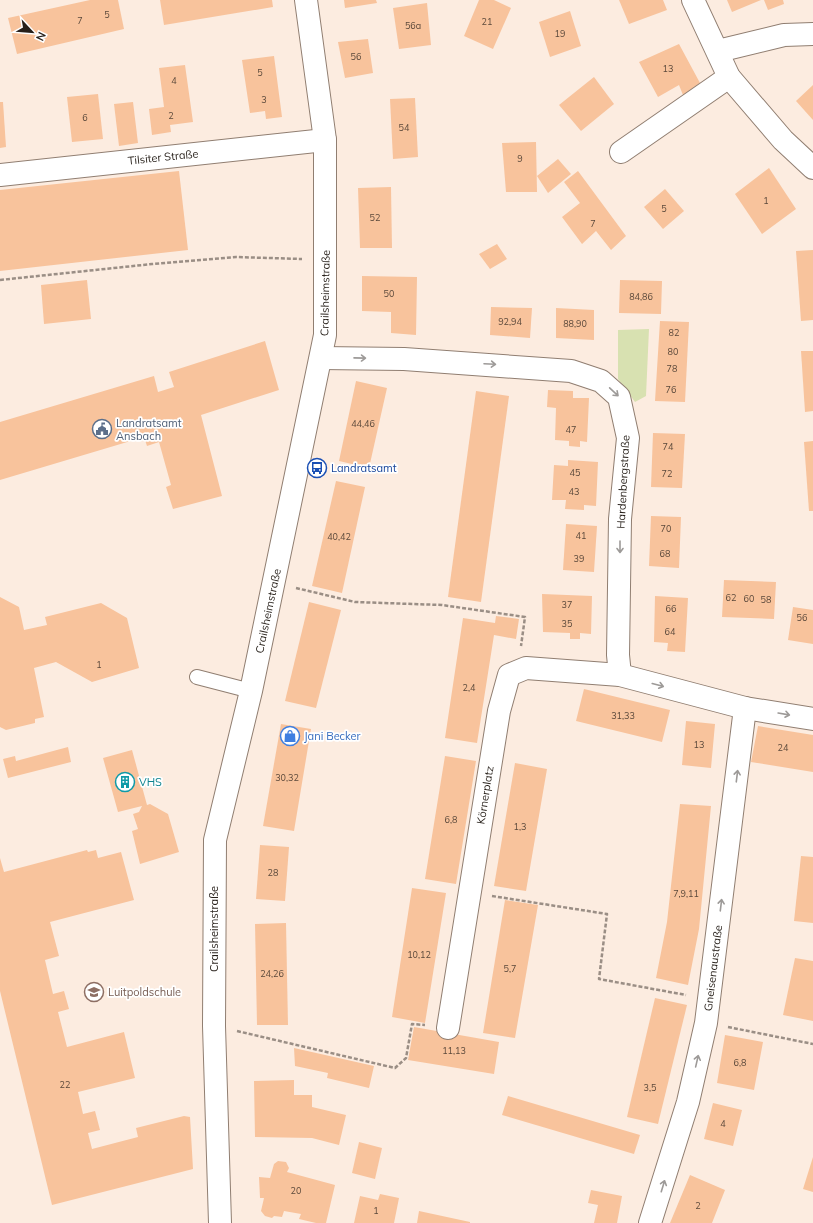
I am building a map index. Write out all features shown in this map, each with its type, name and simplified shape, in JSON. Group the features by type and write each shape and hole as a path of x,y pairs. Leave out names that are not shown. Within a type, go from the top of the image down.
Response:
{"street":[{"name":"Crailsheimstraße","path":"220,1223 214,1026 215,840 252,691 325,335 325,140 306,0"},
{"path":"693,0 729,77 783,140 813,168"},
{"path":"718,51 784,35 813,34"},
{"path":"621,152 729,77"},
{"name":"Tilsiter Straße","path":"0,175 325,140"},
{"name":"Hardenbergstraße","path":"321,358 404,359 571,371 601,381 619,397 628,438 620,519 618,655 620,675"},
{"path":"518,671 526,668 620,675 746,708 813,719"},
{"name":"Körnerplatz","path":"448,1028 499,711 509,675 518,671"},
{"name":"Gneisenaustraße","path":"650,1223 663,1188 688,1102 706,1023 746,708"}],"lane":[{"path":"197,677 252,691"}],"path":[{"path":"0,280 236,257 326,260"},
{"path":"274,582 355,602 442,605 525,617 518,671"},
{"path":"470,893 608,914 599,979 709,999"},
{"path":"706,1023 813,1044"},
{"path":"214,1026 395,1068 406,1058 412,1024 448,1028"}],"green space":[{"path":"649,329 646,396 635,402 618,379 618,330"}],"building":[{"path":"90,0 118,0 124,29 17,54 8,18"},
{"path":"160,0 272,0 273,7 164,25"},
{"path":"344,0 376,0 377,3 345,8"},
{"path":"479,0 494,0 511,8 493,49 464,36"},
{"path":"619,0 663,0 667,10 629,24"},
{"path":"727,0 761,0 732,12"},
{"path":"764,0 783,0 784,4 768,10"},
{"path":"427,3 431,45 399,49 393,8"},
{"path":"570,11 581,46 550,57 539,22"},
{"path":"368,39 373,73 345,78 338,42"},
{"path":"679,44 700,83 683,95 679,85 658,97 639,62"},
{"path":"274,56 282,117 266,119 265,111 250,113 242,60"},
{"path":"185,65 193,122 170,125 171,132 152,135 149,109 164,107 159,68"},
{"path":"594,77 614,104 581,131 559,105"},
{"path":"813,85 813,120 796,101"},
{"path":"98,94 103,139 72,142 67,97"},
{"path":"415,98 418,157 393,159 390,99"},
{"path":"0,102 3,102 6,147 0,148"},
{"path":"133,102 138,143 119,146 114,104"},
{"path":"536,142 537,192 506,192 502,143"},
{"path":"558,159 571,174 548,193 537,176"},
{"path":"769,168 796,209 762,234 735,194"},
{"path":"179,171 188,250 0,271 0,190"},
{"path":"578,171 626,236 611,250 596,231 582,244 562,217 580,203 564,182"},
{"path":"391,187 392,248 360,248 358,188"},
{"path":"665,189 684,211 663,229 644,207"},
{"path":"497,244 507,259 490,269 479,254"},
{"path":"813,250 813,320 801,321 796,251"},
{"path":"362,276 417,277 416,335 391,333 391,312 362,311"},
{"path":"87,280 91,319 44,324 41,285"},
{"path":"620,280 662,281 661,314 619,313"},
{"path":"491,307 532,308 530,338 490,335"},
{"path":"556,308 594,310 594,340 556,338"},
{"path":"660,321 689,322 685,402 655,401"},
{"name":"Landratsamt Ansbach","path":"265,341 279,390 201,415 222,496 173,509 166,487 171,485 159,442 147,446 144,437 0,480 0,422 154,376 158,392 174,387 169,372"},
{"path":"801,351 813,351 813,411 805,412"},
{"path":"356,381 387,388 369,468 339,461"},
{"path":"548,390 573,391 573,398 589,398 587,442 580,441 580,447 569,446 569,441 555,440 556,408 547,407"},
{"path":"476,391 509,396 481,602 448,597"},
{"path":"653,433 685,434 682,488 651,487"},
{"path":"813,441 813,511 809,511 804,442"},
{"path":"568,460 598,462 596,506 584,505 584,510 565,509 566,500 552,500 554,465 568,466"},
{"path":"336,481 365,487 342,593 312,586"},
{"path":"651,516 681,517 679,568 649,566"},
{"path":"566,524 597,526 594,572 563,570"},
{"path":"724,580 776,582 774,619 722,617"},
{"path":"542,594 592,596 591,634 580,633 580,639 570,639 570,633 543,632"},
{"path":"655,596 688,598 685,652 667,651 668,643 654,642"},
{"path":"0,597 19,607 24,630 47,625 45,617 101,603 127,618 139,668 92,682 56,662 34,668 44,717 35,719 35,723 6,730 0,727"},
{"path":"309,602 341,610 316,708 285,701"},
{"path":"793,607 813,610 813,644 788,640"},
{"path":"496,616 519,619 516,639 494,635 477,743 445,738 463,618 495,623"},
{"path":"584,689 670,710 662,742 576,721"},
{"path":"686,721 715,724 711,768 682,765"},
{"path":"281,724 311,729 294,831 263,826"},
{"path":"758,726 813,735 813,772 751,762"},
{"path":"68,747 71,762 8,778 3,759 15,756 16,761"},
{"path":"132,750 147,805 150,804 168,814 179,852 140,864 132,831 138,829 133,814 139,812 142,806 118,812 103,758"},
{"path":"445,756 476,761 456,884 425,879"},
{"path":"515,763 547,769 526,891 494,886"},
{"path":"680,804 711,806 699,929 688,985 656,978 667,922"},
{"path":"260,845 289,847 285,901 256,899"},
{"path":"87,850 88,852 96,850 98,858 121,852 134,900 50,922 59,956 45,960 53,994 64,991 69,1009 58,1012 67,1047 124,1032 135,1078 78,1092 83,1114 95,1111 100,1130 88,1133 92,1149 138,1137 136,1128 184,1116 190,1117 193,1169 52,1205 0,991 0,858 4,872"},
{"path":"801,856 813,857 813,923 794,921"},
{"path":"412,888 446,893 425,1023 392,1017"},
{"path":"505,900 538,905 515,1038 483,1033"},
{"path":"286,923 288,1025 257,1025 255,924"},
{"path":"795,958 813,961 813,1021 783,1015"},
{"path":"655,998 687,1005 658,1124 627,1117"},
{"path":"414,1027 499,1042 494,1074 408,1060"},
{"path":"725,1035 763,1042 754,1090 717,1083"},
{"path":"294,1048 374,1066 369,1088 327,1078 328,1073 295,1066"},
{"path":"294,1080 294,1095 312,1095 312,1107 346,1115 339,1145 312,1138 255,1137 254,1081"},
{"path":"508,1096 640,1135 634,1154 502,1115"},
{"path":"713,1103 742,1110 733,1146 704,1139"},
{"path":"359,1142 382,1148 375,1179 352,1173"},
{"path":"813,1157 813,1192 803,1189"},
{"path":"278,1161 286,1162 289,1168 287,1172 335,1185 326,1223 316,1223 299,1219 301,1214 284,1211 282,1217 274,1216 272,1218 265,1216 261,1211 264,1198 260,1198 259,1177 270,1178 274,1164"},
{"path":"690,1175 725,1190 712,1223 670,1223"},
{"path":"591,1190 622,1196 617,1223 594,1223 598,1205 588,1203"},
{"path":"380,1194 399,1198 394,1223 354,1223 360,1196 378,1200"},
{"path":"419,1211 470,1222 470,1223 417,1223"}],"place":[{"name":"Landratsamt Ansbach","path":"102,429"},
{"name":"Landratsamt","path":"317,468"},
{"name":"Jani Becker","path":"290,736"},
{"name":"VHS","path":"125,782"},
{"name":"Luitpoldschule","path":"94,992"}]}
